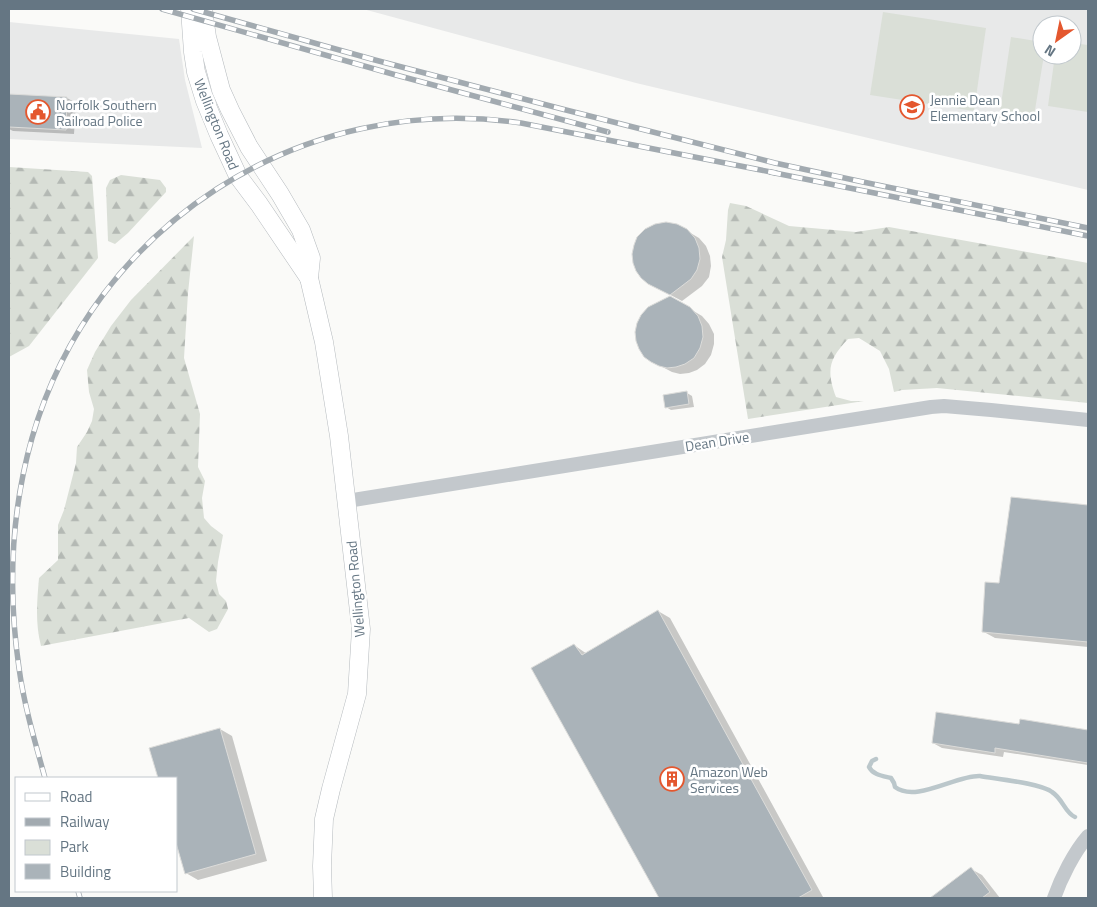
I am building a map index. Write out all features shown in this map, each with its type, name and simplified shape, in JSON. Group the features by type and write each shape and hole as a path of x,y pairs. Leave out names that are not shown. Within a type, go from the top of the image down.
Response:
{"main road":[{"name":"Wellington Road","path":"190,9 196,72 219,135 238,176 310,278"},
{"name":"Wellington Road","path":"203,9 207,37 221,90 250,147 301,230 311,258 310,278 324,342 339,436 361,629 357,694 324,819 322,898"}],"street":[{"name":"Dean Drive","path":"347,501 931,407 944,406 982,409 1088,420"},
{"path":"1054,898 1066,870 1088,836"}],"shaded area":[{"name":"Jennie Dean Elementary School","path":"363,9 1088,9 1088,190 636,83"},
{"path":"9,22 179,39 185,80 202,148 9,139"}],"green space":[{"path":"883,12 986,28 974,111 870,95"},
{"path":"1011,37 1032,40 1032,65 1042,65 1034,116 1000,111"},
{"path":"1082,44 1088,45 1088,112 1048,106 1054,65 1082,65"},
{"path":"9,167 88,172 92,176 98,258 29,346 9,357"},
{"path":"121,175 160,180 166,188 166,192 128,233 115,244 108,241 106,188 110,180"},
{"path":"730,203 746,206 789,226 856,232 889,227 1088,263 1088,403 937,388 894,392 889,369 880,351 859,338 848,339 842,346 833,359 830,372 836,397 851,401 864,401 748,419 722,257"},
{"path":"194,236 184,358 200,414 198,467 205,481 202,498 204,518 223,535 216,581 219,594 226,601 228,609 217,629 209,632 189,618 41,646 37,620 39,578 58,560 58,525 64,510 76,463 77,447 92,421 94,409 89,392 87,370 95,352 111,326 131,300"}],"building":[{"name":"Norfolk Southern Railroad Police","path":"9,94 67,97 66,130 9,127"},
{"path":"666,222 677,224 687,229 695,238 699,248 700,259 697,270 691,279 670,295 648,284 641,278 633,263 632,254 637,237 645,229 655,224"},
{"path":"670,296 690,307 698,316 702,326 703,337 700,348 694,358 685,364 667,368 659,366 644,357 636,341 635,332 641,315 648,307"},
{"path":"687,391 689,404 665,408 663,395"},
{"path":"1011,497 1088,505 1088,642 982,632 985,582 999,583"},
{"name":"Amazon Web Services","path":"658,610 812,890 798,898 659,898 531,668 574,644 582,655"},
{"path":"936,712 1019,724 1020,719 1088,730 1088,763 995,748 995,753 932,743"},
{"path":"220,728 256,854 185,874 178,850 178,777 158,777 149,748"},
{"path":"971,867 990,892 982,898 930,898"}],"waterway":[{"path":"876,759 872,761 869,767 871,770 878,775 891,778 895,787 904,791 925,790 970,777 980,776 1007,780 1038,786 1052,792 1075,817"}],"railway":[{"path":"162,9 608,132"},
{"path":"193,9 375,60 775,163 1088,228"},
{"path":"45,777 21,682 13,610 16,523 25,466 32,438 62,362 103,294 156,236 217,189 286,152 361,129 440,119 521,123 776,173"},
{"path":"770,172 1088,236"},
{"path":"78,892 80,898"}],"place":[{"name":"Jennie Dean Elementary School","path":"912,107"},
{"name":"Norfolk Southern Railroad Police","path":"38,112"},
{"name":"Amazon Web Services","path":"672,779"}]}
